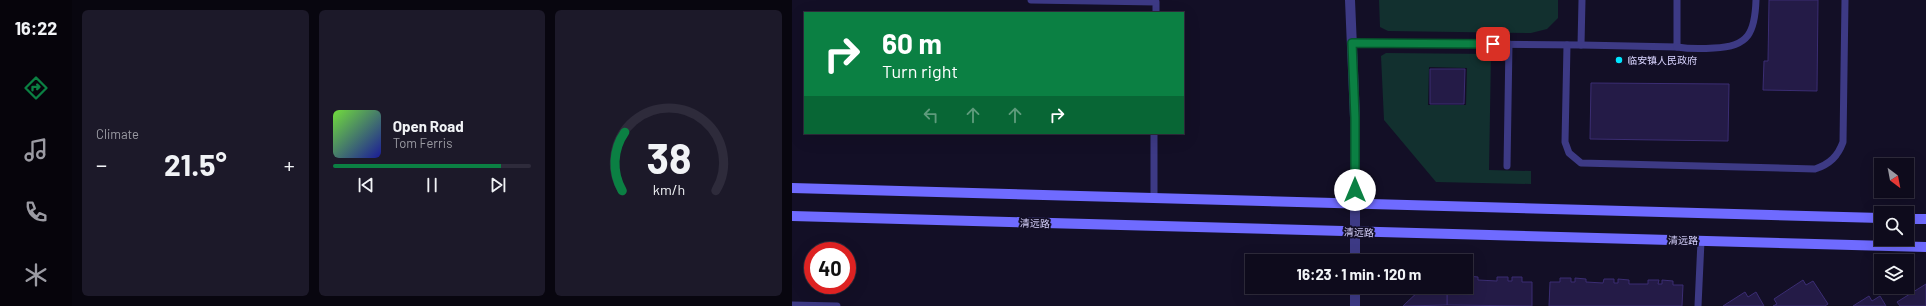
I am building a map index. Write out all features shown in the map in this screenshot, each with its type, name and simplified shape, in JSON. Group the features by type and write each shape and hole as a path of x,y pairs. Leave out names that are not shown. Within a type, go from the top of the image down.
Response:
{"main road":[{"path":"792,188 1874,218"},
{"name":"清远路","path":"792,216 1926,246"},
{"path":"1914,219 1926,219"}],"street":[{"path":"1350,0 1355,118 1355,254"},
{"path":"1355,294 1355,306"}],"lane":[{"path":"1031,0 1156,2 1156,12"},
{"path":"1581,45 1582,0"},
{"path":"1677,0 1677,47"},
{"path":"1352,43 1581,45 1677,47 1691,49 1730,48 1746,38 1754,24 1756,0"},
{"path":"1567,45 1566,142 1569,153 1581,163 1815,169 1830,162 1840,150 1843,142 1845,0"},
{"path":"1507,166 1509,44"},
{"path":"1154,134 1154,198"},
{"path":"1698,306 1701,240"},
{"path":"792,305 837,306"}],"green space":[{"path":"1379,0 1558,0 1558,18 1547,29 1531,33 1388,31 1380,27"},
{"path":"1386,53 1491,54 1489,170 1531,171 1531,184 1436,182 1384,120 1381,56","holes":["1429,67 1467,68 1466,105 1428,105"]}],"building":[{"path":"1769,0 1818,0 1817,91 1763,90 1764,61 1768,61"},
{"path":"1430,69 1465,69 1464,104 1430,104"},
{"path":"1591,83 1729,84 1728,141 1590,139"},
{"path":"1473,276 1478,277 1478,280 1497,281 1497,277 1508,277 1508,281 1512,281 1512,277 1522,277 1522,282 1532,282 1532,306 1447,305 1447,294 1473,294"},
{"path":"1560,278 1571,278 1571,282 1575,282 1575,278 1586,279 1586,282 1603,283 1604,279 1614,279 1614,283 1618,283 1618,279 1629,280 1629,284 1648,284 1648,280 1659,280 1658,284 1662,284 1662,280 1673,281 1673,285 1683,285 1682,306 1549,306 1550,282 1560,282"},
{"path":"1803,280 1806,285 1813,281 1828,304 1825,306 1773,306 1777,304 1774,299"},
{"path":"1926,284 1926,306 1900,306 1897,302 1910,294 1914,294 1914,291"},
{"path":"1745,292 1748,297 1756,292 1764,306 1723,306"},
{"path":"1416,294 1447,294 1447,305 1403,306"},
{"path":"1869,296 1872,301 1880,296 1886,306 1853,306"}],"place":[{"name":"临安镇人民政府","path":"1619,60"}],"route":[{"path":"1355,190 1355,118 1352,43 1493,44"}]}
